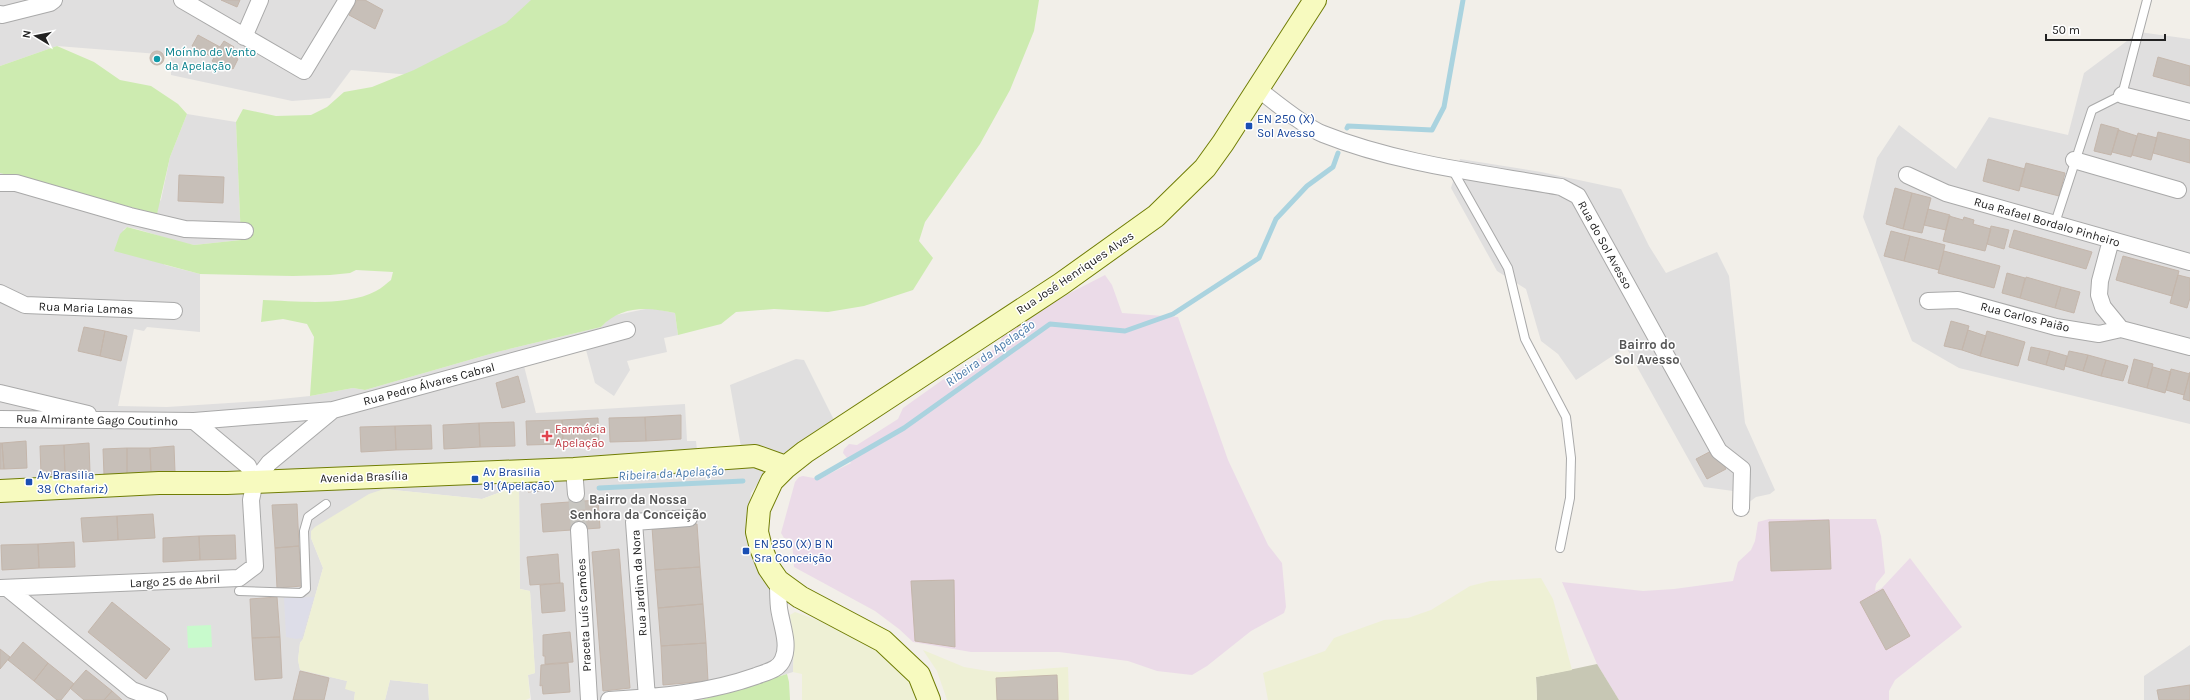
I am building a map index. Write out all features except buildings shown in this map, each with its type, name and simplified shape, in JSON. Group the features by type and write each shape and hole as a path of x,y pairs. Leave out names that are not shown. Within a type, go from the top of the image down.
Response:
{"main road":[{"name":"Rua José Henriques Alves","path":"779,474 805,452 1061,284 1156,216 1205,168 1315,0"},
{"name":"Avenida Brasília","path":"0,491 159,483 228,483 574,469 755,456 779,474"},
{"path":"779,474 759,509 757,532 764,559 778,581 800,597 883,641 919,675 929,700"}],"street":[{"path":"1,17 50,3 54,0"},
{"path":"182,0 304,71 346,0"},
{"path":"244,37 260,0"},
{"name":"Rua do Sol Avesso","path":"1258,89 1322,133 1379,152 1451,168 1562,187 1578,196 1719,451 1742,469 1741,508"},
{"path":"2122,95 2190,112"},
{"path":"2074,160 2178,190"},
{"name":"Rua Rafael Bordalo Pinheiro","path":"1907,175 1946,193 2190,262"},
{"path":"0,182 16,184 130,216 185,229 245,230"},
{"path":"2111,240 2100,281 2099,295 2103,306 2122,329"},
{"name":"Rua Maria Lamas","path":"0,293 24,305 174,310"},
{"name":"Rua Carlos Paião","path":"1928,301 1958,300 2056,327 2099,334 2122,329 2190,347"},
{"name":"Rua Pedro Álvares Cabral","path":"255,481 269,463 333,410 627,330"},
{"path":"0,393 118,421"},
{"name":"Rua Almirante Gago Coutinho","path":"0,419 194,421 333,410"},
{"name":"Rua Almirante Gago Coutinho","path":"194,421 248,466 255,481"},
{"path":"574,469 576,494"},
{"name":"Largo 25 de Abril","path":"4,588 239,578 255,566 251,500 255,481"},
{"name":"Rua Jardim da Nora","path":"648,698 634,522 689,518"},
{"name":"Praceta Luís Camões","path":"579,530 589,700"},
{"path":"609,700 688,694 732,685 774,670 780,665 786,652 779,607 778,581"},
{"name":"Largo 25 de Abril","path":"4,588 132,690 158,700"}],"lane":[{"path":"2055,223 2074,160 2092,110 2122,95 2147,0"},
{"path":"1451,168 1508,268 1525,339 1566,417 1571,458 1570,498 1560,548"},
{"path":"239,591 301,593 306,588 304,531 308,517 326,504"}],"shaded area":[{"path":"0,0 773,0 546,86 351,70 330,98 292,101 171,75 171,55 57,46 0,66"},
{"path":"2139,32 2190,39 2190,424 1959,368 1912,341 1863,217 1877,158 1899,125 1956,169 1989,117 2068,135 2084,73"},
{"path":"187,114 236,122 241,240 194,245 175,241 137,229 127,227 123,230 165,265 200,274 200,332 147,327 144,331 134,329 118,406 167,407 261,401 310,396 353,388 365,390 497,352 601,327 612,316 650,308 675,313 678,335 664,338 667,352 627,361 630,370 614,396 595,383 586,350 524,366 536,413 685,404 687,441 696,441 697,450 741,447 730,385 796,359 804,360 834,420 770,466 751,493 747,522 749,545 755,564 763,578 784,597 790,615 794,642 793,672 701,700 531,700 528,675 535,673 530,591 520,589 519,485 482,499 384,489 311,538 323,568 303,639 300,643 298,660 300,669 347,681 355,692 354,700 0,700 0,173 15,175 145,212 161,200 170,157"},
{"path":"1460,159 1541,172 1621,189 1649,246 1666,273 1717,252 1729,276 1745,423 1775,490 1770,494 1756,497 1748,503 1733,491 1704,487 1626,347 1576,380 1558,354 1541,341 1526,289 1497,271 1451,188"},
{"path":"1105,275 1112,285 1122,313 1178,317 1228,460 1268,545 1282,563 1286,607 1284,613 1251,631 1207,666 1192,675 1157,671 1128,661 1059,652 971,652 913,642 899,629 875,611 794,567 792,539 784,538 781,533 795,482 799,477 803,476 819,479 851,463 843,453 844,449 849,444 857,445 898,419 903,408 948,376 998,347 1004,332 1066,295"},
{"path":"519,485 520,589 530,591 535,673 528,675 530,698 526,700 429,700 428,684 390,680 385,700 354,700 355,692 345,689 347,681 300,670 298,660 300,643 303,639 323,568 311,538 311,531 315,527 369,494 384,489 482,499"},
{"path":"1769,519 1876,519 1881,536 1885,573 1876,584 1875,591 1882,588 1910,558 1962,627 1895,680 1889,691 1889,700 1619,700 1597,664 1562,582 1643,591 1674,589 1733,581 1738,562 1751,550 1755,541 1758,522"},
{"path":"1541,578 1553,599 1572,670 1536,677 1537,700 1268,700 1263,673 1325,651 1334,638 1384,620 1408,618 1431,610 1470,586 1490,581"},
{"path":"314,597 302,638 296,639 286,637 284,598"},
{"path":"795,612 858,635 898,665 909,679 919,700 802,700 802,674 793,672 794,642 790,615"},
{"path":"2190,645 2190,700 2144,700 2144,676"},
{"path":"923,650 964,667 988,671 1000,672 1068,667 1069,700 947,700 937,671"},
{"path":"1597,664 1619,700 1537,700 1536,677"},
{"path":"390,680 428,684 429,700 385,700"}],"green space":[{"path":"531,0 1039,0 1034,31 1010,90 980,144 925,222 919,241 933,258 913,290 864,306 828,312 774,309 736,312 721,324 678,335 675,313 645,309 627,311 609,320 601,327 497,352 365,390 353,388 310,396 314,337 307,324 283,319 261,322 263,300 321,302 364,296 376,291 391,280 393,272 356,270 350,273 330,275 293,276 200,274 114,251 120,234 127,227 194,245 241,240 236,122 243,109 276,116 311,115 327,107 344,92 372,87 414,70 506,23"},
{"path":"57,46 94,62 120,80 151,86 178,104 187,114 170,157 157,214 0,173 0,66"},
{"path":"211,625 212,647 188,648 187,626"},
{"path":"787,674 790,700 701,700"}],"waterway":[{"name":"Ribeira da Apelação","path":"1347,128 1348,126 1432,130 1444,107 1463,0"},
{"name":"Ribeira da Apelação","path":"817,478 904,428 1050,324 1125,331 1173,314 1259,258 1276,219 1307,186 1333,167 1338,153"},
{"name":"Ribeira da Apelação","path":"599,488 743,481"}],"tunnel":[{"path":"576,494 579,530"}],"place":[{"name":"Moínho de Vento da Apelação","path":"157,59"},
{"name":"EN 250 (X) Sol Avesso","path":"1249,126"},
{"name":"Farmácia Apelação","path":"547,436"},
{"name":"Av Brasilia 91 (Apelação)","path":"475,479"},
{"name":"Av Brasilia 38 (Chafariz)","path":"29,482"},
{"name":"EN 250 (X) B N Sra Conceição","path":"746,551"}],"district":[{"name":"Bairro do Sol Avesso","path":"1647,352"},
{"name":"Bairro da Nossa Senhora da Conceição","path":"638,506"}]}
